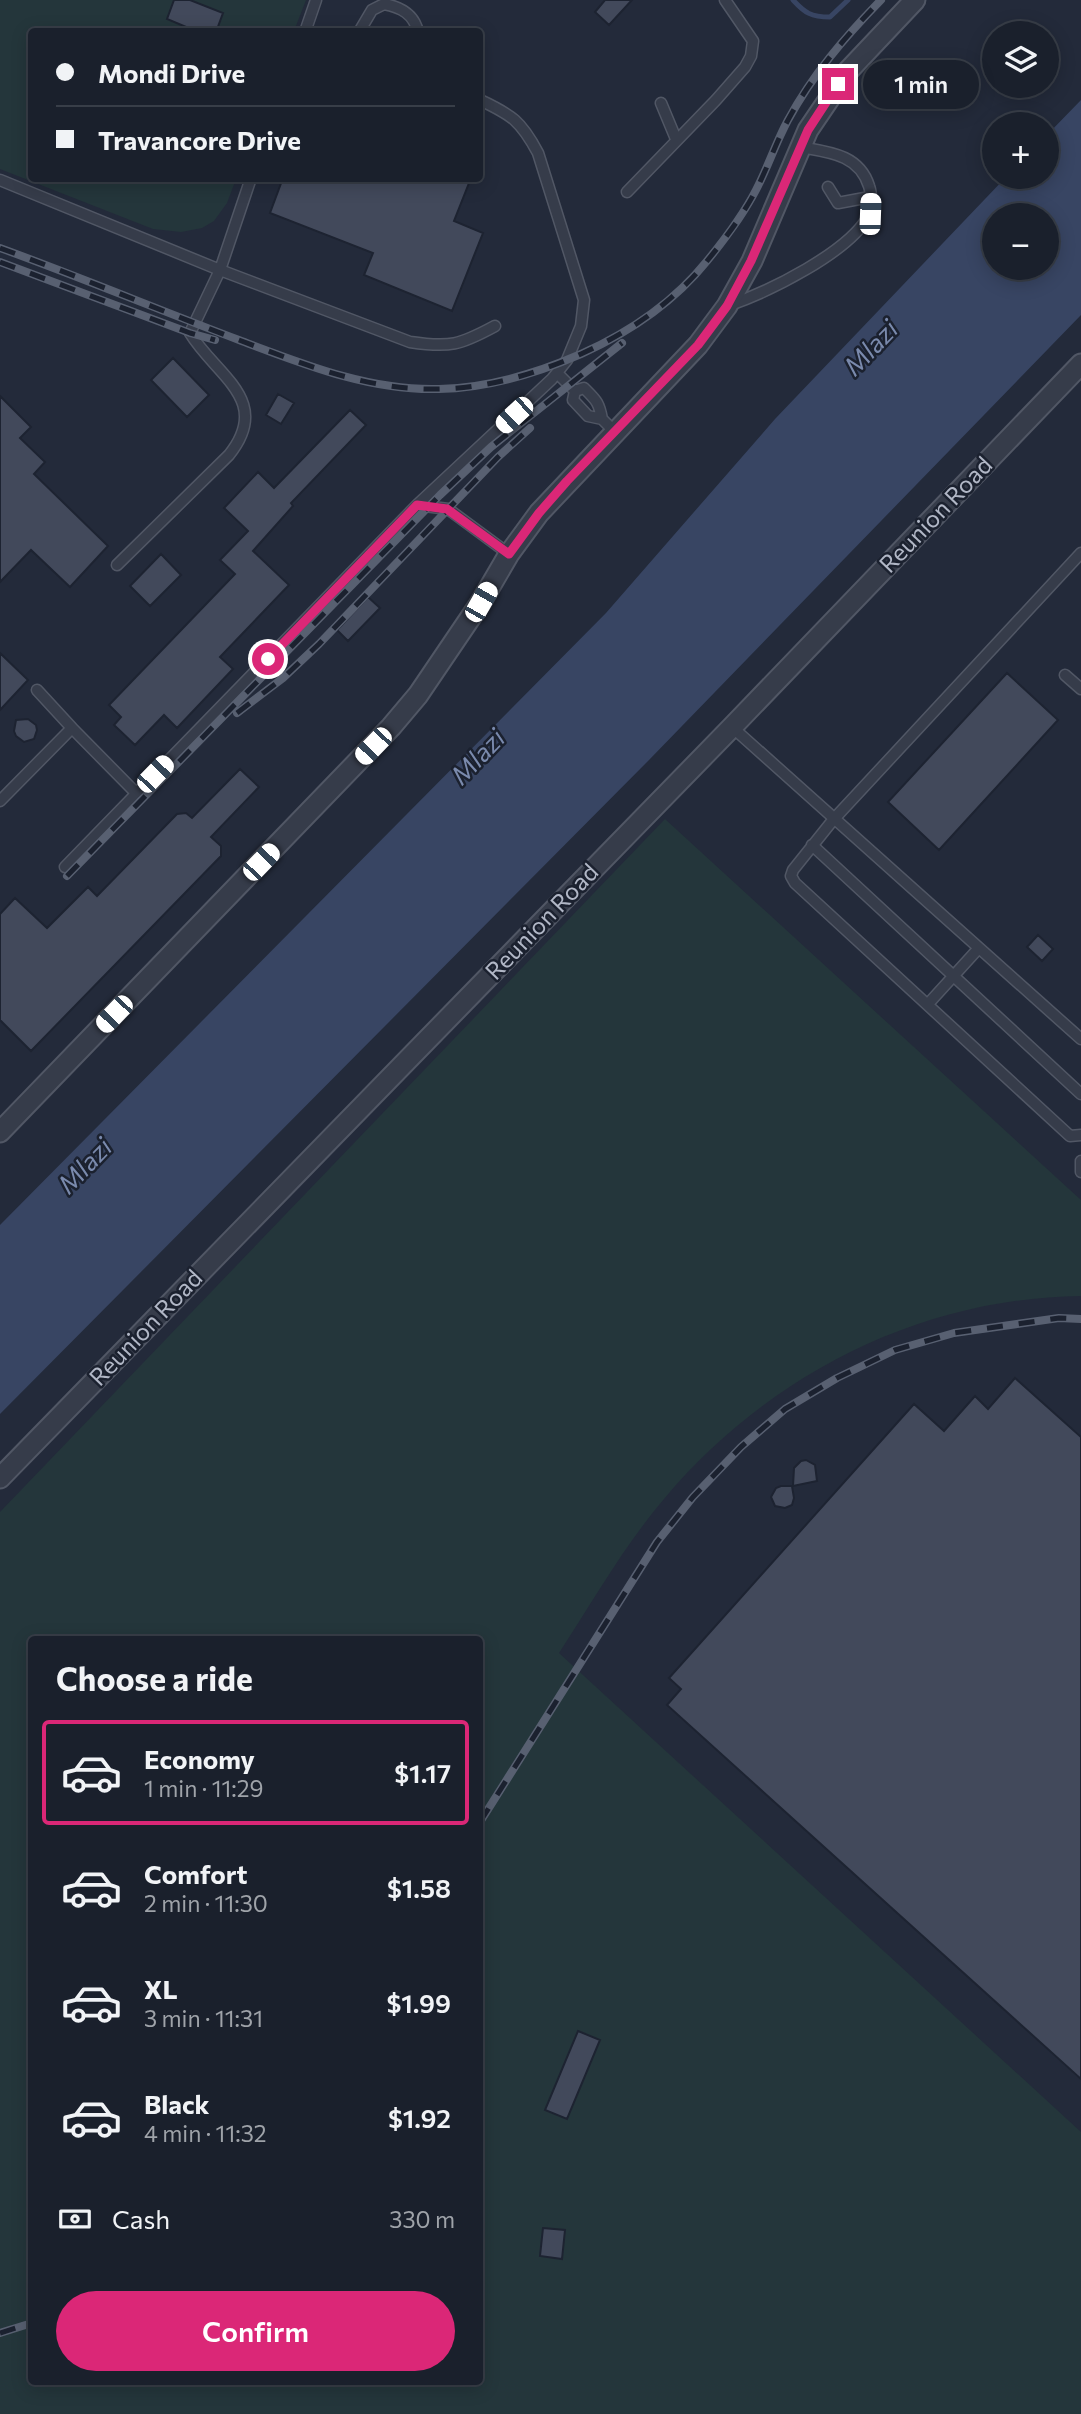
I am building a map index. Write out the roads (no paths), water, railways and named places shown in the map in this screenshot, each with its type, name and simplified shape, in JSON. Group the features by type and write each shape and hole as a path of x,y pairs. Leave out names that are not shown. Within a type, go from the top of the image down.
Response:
{"street":[{"path":"0,1132 391,727 418,695 481,602 509,554 608,425 698,345 727,306 751,261 815,119 848,71 915,0"},
{"name":"Reunion Road","path":"0,1478 732,727 1081,364"}],"lane":[{"path":"306,28 316,0"},
{"path":"627,192 716,100 745,67 751,56 753,41 725,0"},
{"path":"361,28 372,10 384,4 402,9 410,15 416,28"},
{"path":"65,867 417,505 557,373 567,360 581,326 584,300 538,153 527,132 510,114 483,101"},
{"path":"661,103 676,139"},
{"path":"727,306 759,295 808,267 853,237 870,214 871,189 863,169 845,157 800,148"},
{"path":"0,180 220,270 410,342 436,346 455,345 495,326"},
{"path":"117,565 241,441 246,422 244,401 190,333 220,270 250,182"},
{"path":"828,187 838,204 870,197"},
{"path":"557,373 575,391"},
{"path":"575,391 584,388 600,404 608,425"},
{"path":"575,391 573,400 579,407 608,425"},
{"path":"417,505 447,509 509,554"},
{"path":"1081,553 833,820 791,872 795,883 1070,1136 1081,1135"},
{"path":"1065,675 1081,689"},
{"path":"37,690 137,794"},
{"path":"732,727 1081,1039"},
{"path":"0,802 72,728"},
{"path":"812,845 1081,1094"},
{"path":"928,1004 978,948"},
{"path":"1081,1161 1081,1172"}],"water":[{"name":"Mlazi","path":"1081,100 1081,315 649,760 0,1414 0,1225 606,613 775,419 995,189 1059,189 1059,123"}],"waterway":[{"path":"793,0 809,13 830,17 848,0"}],"railway":[{"path":"0,248 287,358 362,381 387,386 439,389 512,379 599,346 649,315 694,276 745,209 784,128 808,87 842,43 881,0"},
{"path":"0,262 215,340"},
{"path":"67,876 440,495 491,447 622,343"},
{"path":"237,713 283,678 319,644 498,457 530,428"},
{"path":"483,1817 657,1542 693,1497 741,1447 785,1409 837,1378 895,1350 954,1333 1059,1318 1081,1319"},
{"path":"0,2333 28,2324"}]}
